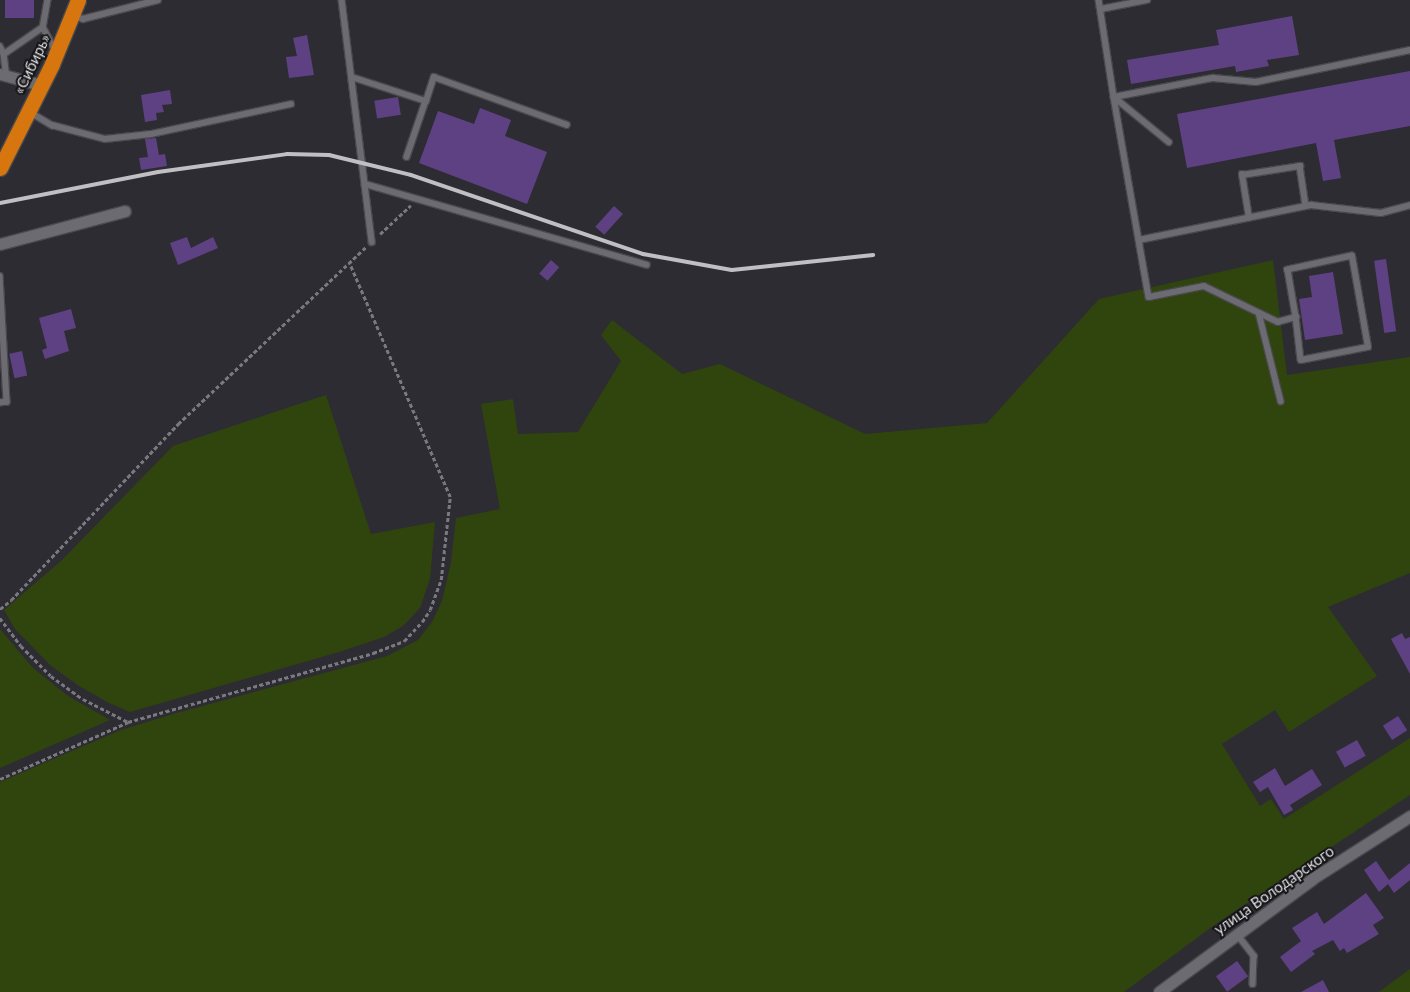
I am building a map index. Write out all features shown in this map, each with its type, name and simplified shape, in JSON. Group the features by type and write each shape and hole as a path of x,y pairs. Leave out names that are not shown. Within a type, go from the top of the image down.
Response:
{"highway":[{"name":"«Сибирь»","path":"0,168 57,54 78,0"}],"street":[{"path":"2,77 41,86"},
{"path":"0,244 125,211"},
{"name":"улица Володарского","path":"1166,990 1237,934 1312,879 1410,816"}],"lane":[{"path":"48,0 43,27 57,54"},
{"path":"73,15 83,19 158,0"},
{"path":"342,0 372,242"},
{"path":"1100,0 1114,97 1149,297 1204,286 1278,322 1296,317"},
{"path":"1101,9 1147,0"},
{"path":"4,54 43,27"},
{"path":"0,46 4,54 2,77"},
{"path":"1114,97 1213,78 1256,82 1410,50"},
{"path":"352,77 426,100"},
{"path":"407,157 434,77 567,125"},
{"path":"1114,97 1169,142"},
{"path":"28,111 52,125 105,138 151,134 292,104"},
{"path":"1249,218 1242,176 1300,166 1306,206"},
{"path":"365,184 647,265"},
{"path":"1139,240 1306,206 1381,212 1410,205"},
{"path":"1352,256 1368,347 1301,360 1296,317 1288,270 1352,256"},
{"path":"0,276 7,402 0,403"},
{"path":"1260,313 1282,401"},
{"path":"1237,934 1254,956 1253,984"}],"path":[{"path":"0,609 11,600 178,424 416,200"},
{"path":"0,779 128,722 373,653 404,641 422,622 430,610 441,580 450,497 349,263"},
{"path":"0,618 21,646 51,676 83,699 128,722"}],"green space":[{"path":"1273,260 1287,375 1410,357 1410,573 1328,607 1377,676 1289,732 1275,710 1222,744 1260,806 1271,799 1284,819 1410,738 1410,795 1217,923 1124,992 0,992 0,782 121,730 387,656 418,640 432,622 442,601 451,562 456,518 500,509 481,404 513,399 518,434 578,432 621,361 601,335 612,320 682,374 720,364 865,434 987,423 1099,299"},
{"path":"326,395 371,534 435,522 430,579 420,608 403,626 384,637 339,652 130,712 109,703 79,686 50,665 15,629 4,610 62,560 173,446"},
{"path":"0,629 33,668 68,696 110,720 0,768"},
{"path":"1410,969 1410,992 1379,992"}],"building":[{"path":"5,0 34,0 34,18 5,18"},
{"path":"1292,16 1299,55 1267,60 1269,66 1236,72 1235,66 1131,84 1127,60 1219,45 1216,30"},
{"path":"307,35 314,75 289,78 286,57 297,56 293,38"},
{"path":"1410,71 1410,126 1334,140 1341,178 1323,181 1316,143 1187,168 1177,114"},
{"path":"170,90 172,104 162,105 164,112 156,113 157,120 145,122 141,95"},
{"path":"398,97 401,115 377,119 374,101"},
{"path":"480,108 511,120 505,136 547,152 527,204 419,163 438,111 474,124"},
{"path":"156,138 159,155 165,154 167,166 141,170 139,158 148,157 145,139"},
{"path":"614,206 623,214 604,235 595,227"},
{"path":"187,237 191,248 213,237 218,248 178,265 170,243"},
{"path":"1386,259 1396,331 1384,333 1374,261"},
{"path":"551,260 559,267 547,281 539,274"},
{"path":"1333,272 1343,334 1305,340 1299,299 1312,297 1309,276"},
{"path":"71,309 76,328 64,331 69,351 45,359 42,350 47,348 39,318"},
{"path":"22,351 27,375 14,378 9,354"},
{"path":"1402,633 1405,639 1410,637 1410,674 1391,639"},
{"path":"1398,716 1407,730 1392,740 1383,726"},
{"path":"1357,740 1366,756 1345,767 1336,752"},
{"path":"1275,768 1285,786 1312,769 1322,785 1290,805 1293,810 1284,815 1268,787 1260,792 1253,782"},
{"path":"1376,861 1389,880 1410,863 1410,880 1394,893 1388,884 1379,892 1364,870"},
{"path":"1366,893 1384,918 1373,925 1379,934 1347,953 1344,948 1340,951 1333,940 1312,951 1315,954 1291,972 1280,957 1301,941 1292,928 1317,912 1324,924"},
{"path":"1237,961 1248,976 1227,992 1216,976"},
{"path":"1323,980 1329,992 1301,992"}],"railway":[{"path":"0,203 158,172 287,154 329,155 411,175 643,254 732,270 873,255"}]}
